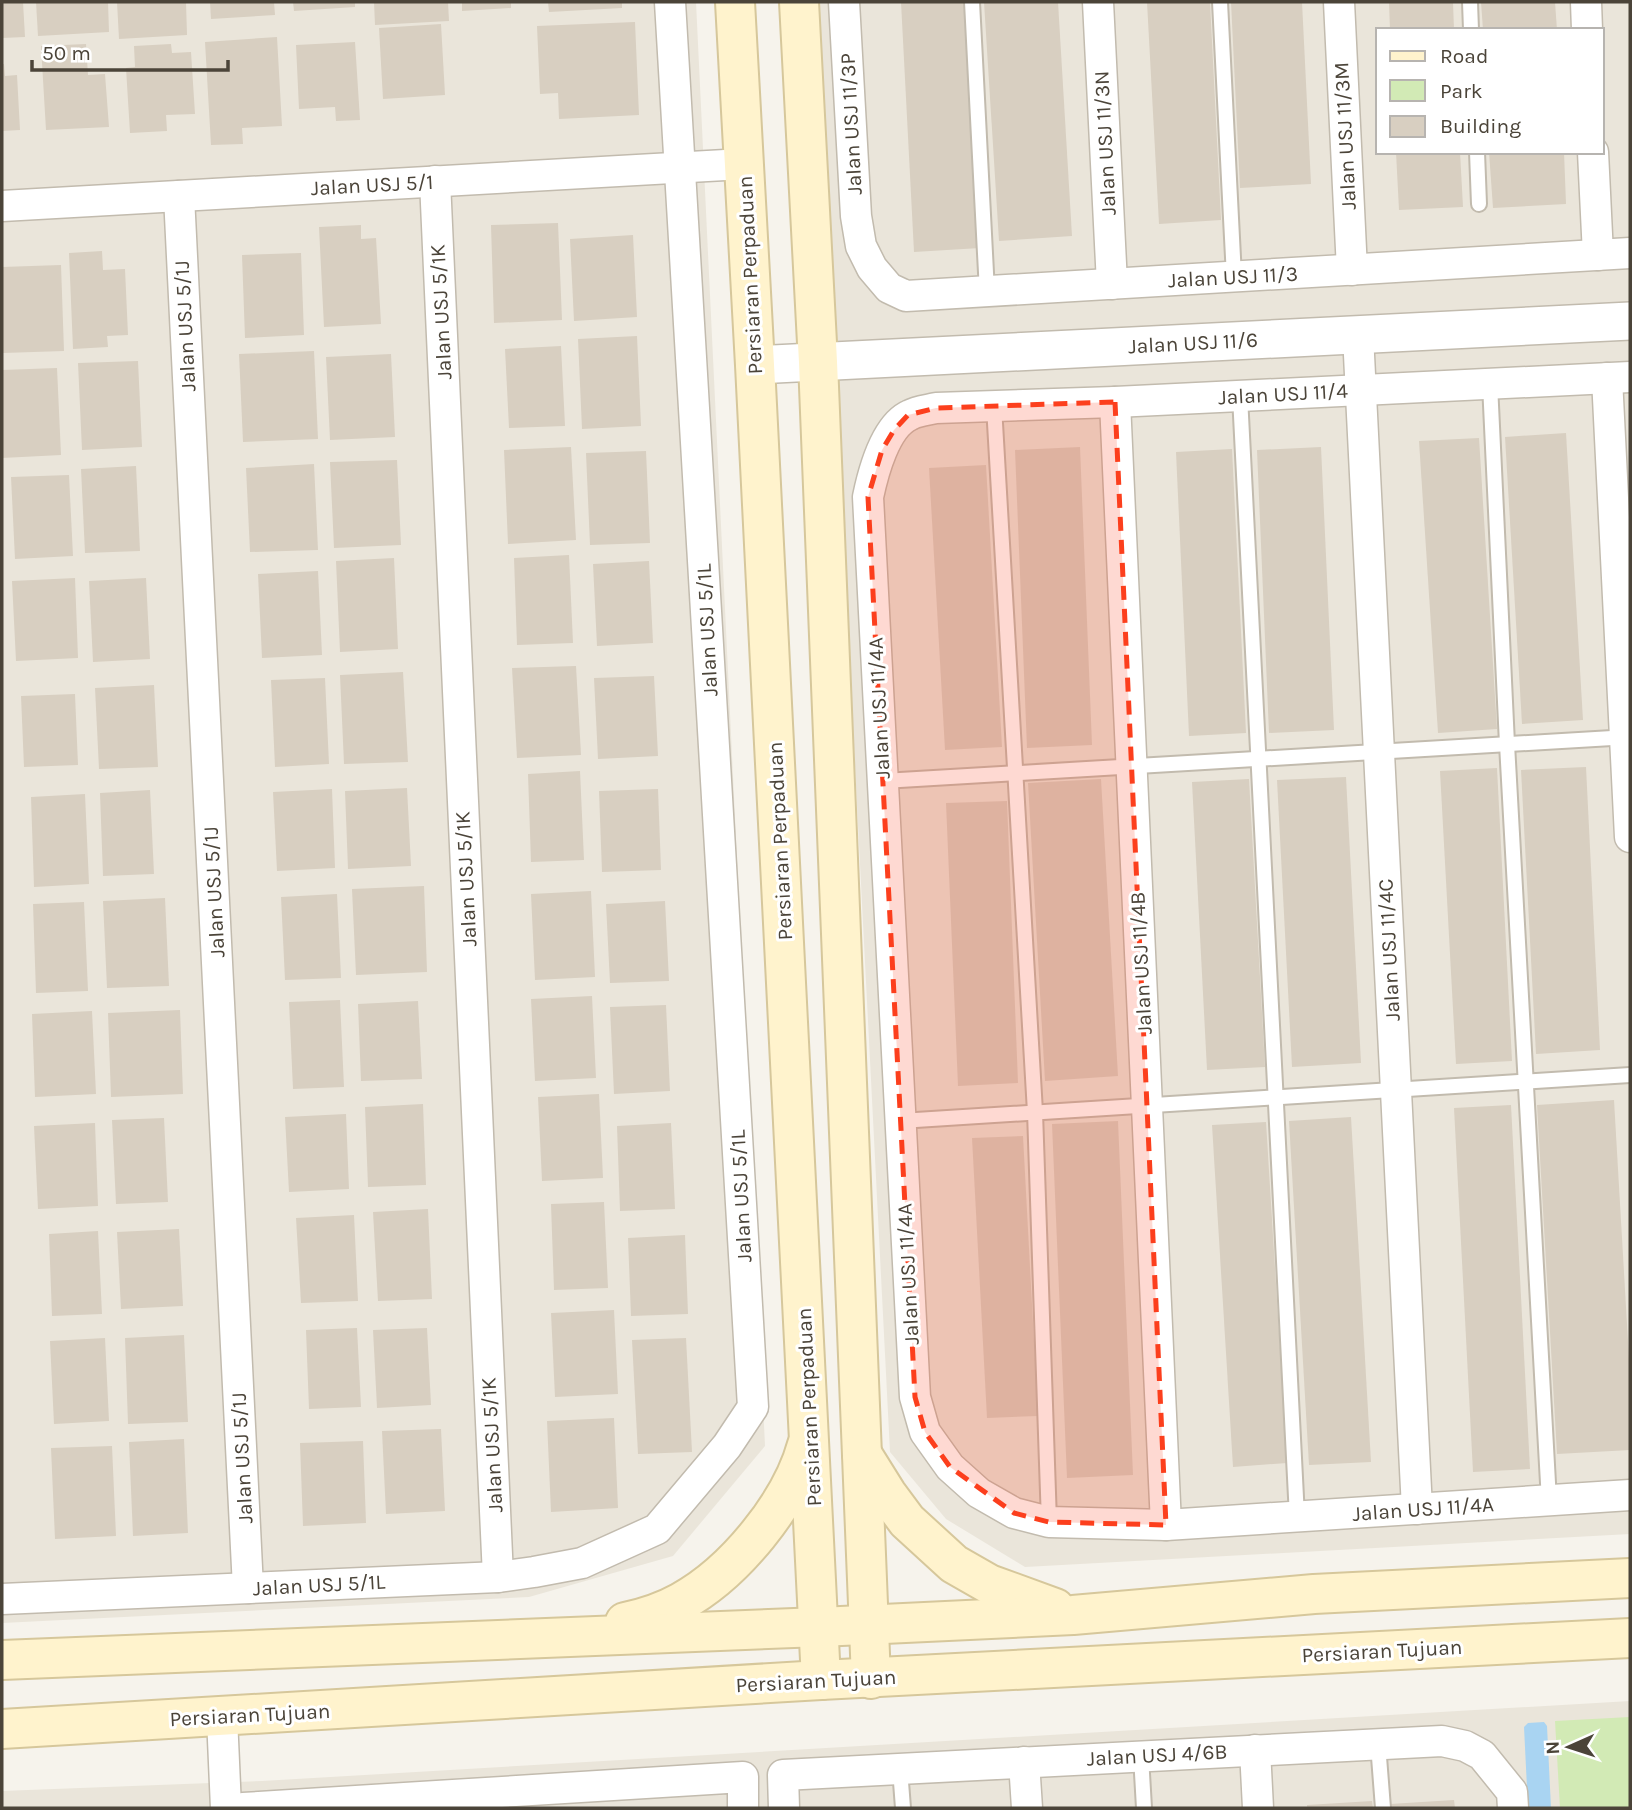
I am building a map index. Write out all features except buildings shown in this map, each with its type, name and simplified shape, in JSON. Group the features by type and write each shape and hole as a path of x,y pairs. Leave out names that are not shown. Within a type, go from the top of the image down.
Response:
{"main road":[{"name":"Persiaran Perpaduan","path":"735,2 821,1680"},
{"path":"799,2 818,362 871,1679"},
{"path":"558,1637 646,1617 682,1602 718,1576 753,1542 780,1505 802,1465 810,1434"},
{"path":"861,1452 907,1521 954,1564 989,1584 1073,1615"},
{"path":"2,1660 1073,1615 1314,1594 1630,1578"},
{"name":"Persiaran Tujuan","path":"2,1729 821,1680 1630,1638"}],"street":[{"name":"Jalan USJ 5/1L","path":"2,1600 498,1577 582,1563 657,1529 727,1446 753,1407 670,2"},
{"name":"Jalan USJ 11/3P","path":"844,2 856,216 861,246"},
{"name":"Jalan USJ 11/3N","path":"1098,2 1112,284"},
{"name":"Jalan USJ 11/3M","path":"1339,2 1352,270"},
{"path":"1586,2 1587,28"},
{"path":"1593,154 1598,255"},
{"name":"Jalan USJ 5/1","path":"2,206 743,164"},
{"name":"Jalan USJ 5/1K","path":"435,181 498,1577"},
{"name":"Jalan USJ 5/1J","path":"179,196 248,1588"},
{"name":"Jalan USJ 11/3","path":"861,246 872,268 889,288 906,296 1630,253"},
{"name":"Jalan USJ 11/6","path":"755,365 1630,321"},
{"name":"Jalan USJ 11/4C","path":"1358,335 1417,1509"},
{"path":"1619,377 1630,837"},
{"name":"Jalan USJ 11/4","path":"936,408 1115,402 1619,377"},
{"name":"Jalan USJ 11/4B","path":"1115,402 1166,1525"},
{"name":"Jalan USJ 11/4A","path":"936,408 908,415 894,430 873,472 868,497 915,1397 925,1432 950,1467 979,1493 1014,1513 1049,1522 1166,1525 1630,1495"},
{"path":"222,1717 226,1808"},
{"name":"Jalan USJ 4/6B","path":"784,1808 783,1775 1442,1741 1465,1745 1482,1755 1512,1800"},
{"path":"1255,1750 1258,1808"},
{"path":"1024,1762 1027,1808"},
{"path":"243,1808 300,1807 743,1777 744,1808"}],"lane":[{"path":"972,2 987,292"},
{"path":"1220,2 1234,277"},
{"path":"1470,2 1471,28"},
{"path":"1476,154 1479,204"},
{"path":"1490,383 1549,1501"},
{"path":"1240,396 1297,1517"},
{"path":"994,406 1035,1112 1049,1522"},
{"path":"883,781 1628,737"},
{"path":"900,1121 1630,1075"},
{"path":"1378,1744 1383,1808"},
{"path":"1141,1756 1144,1808"},
{"path":"900,1769 903,1808"}],"highlighted area":[{"path":"1115,402 1166,1525 1049,1522 1014,1513 950,1467 925,1432 915,1397 868,497 882,450 894,430 908,415 936,408"}],"shaded area":[{"path":"2,2 696,2 765,1446 673,1556 529,1597 2,1623"},
{"path":"816,2 1630,2 1630,1534 1025,1567 946,1519 890,1452"},
{"path":"1630,1701 1630,1808 2,1808 2,1791 262,1781"}],"green space":[{"path":"1630,1717 1630,1808 1560,1808 1555,1721"}],"water":[{"path":"1544,1722 1547,1726 1551,1808 1528,1808 1524,1727 1528,1723"}]}
